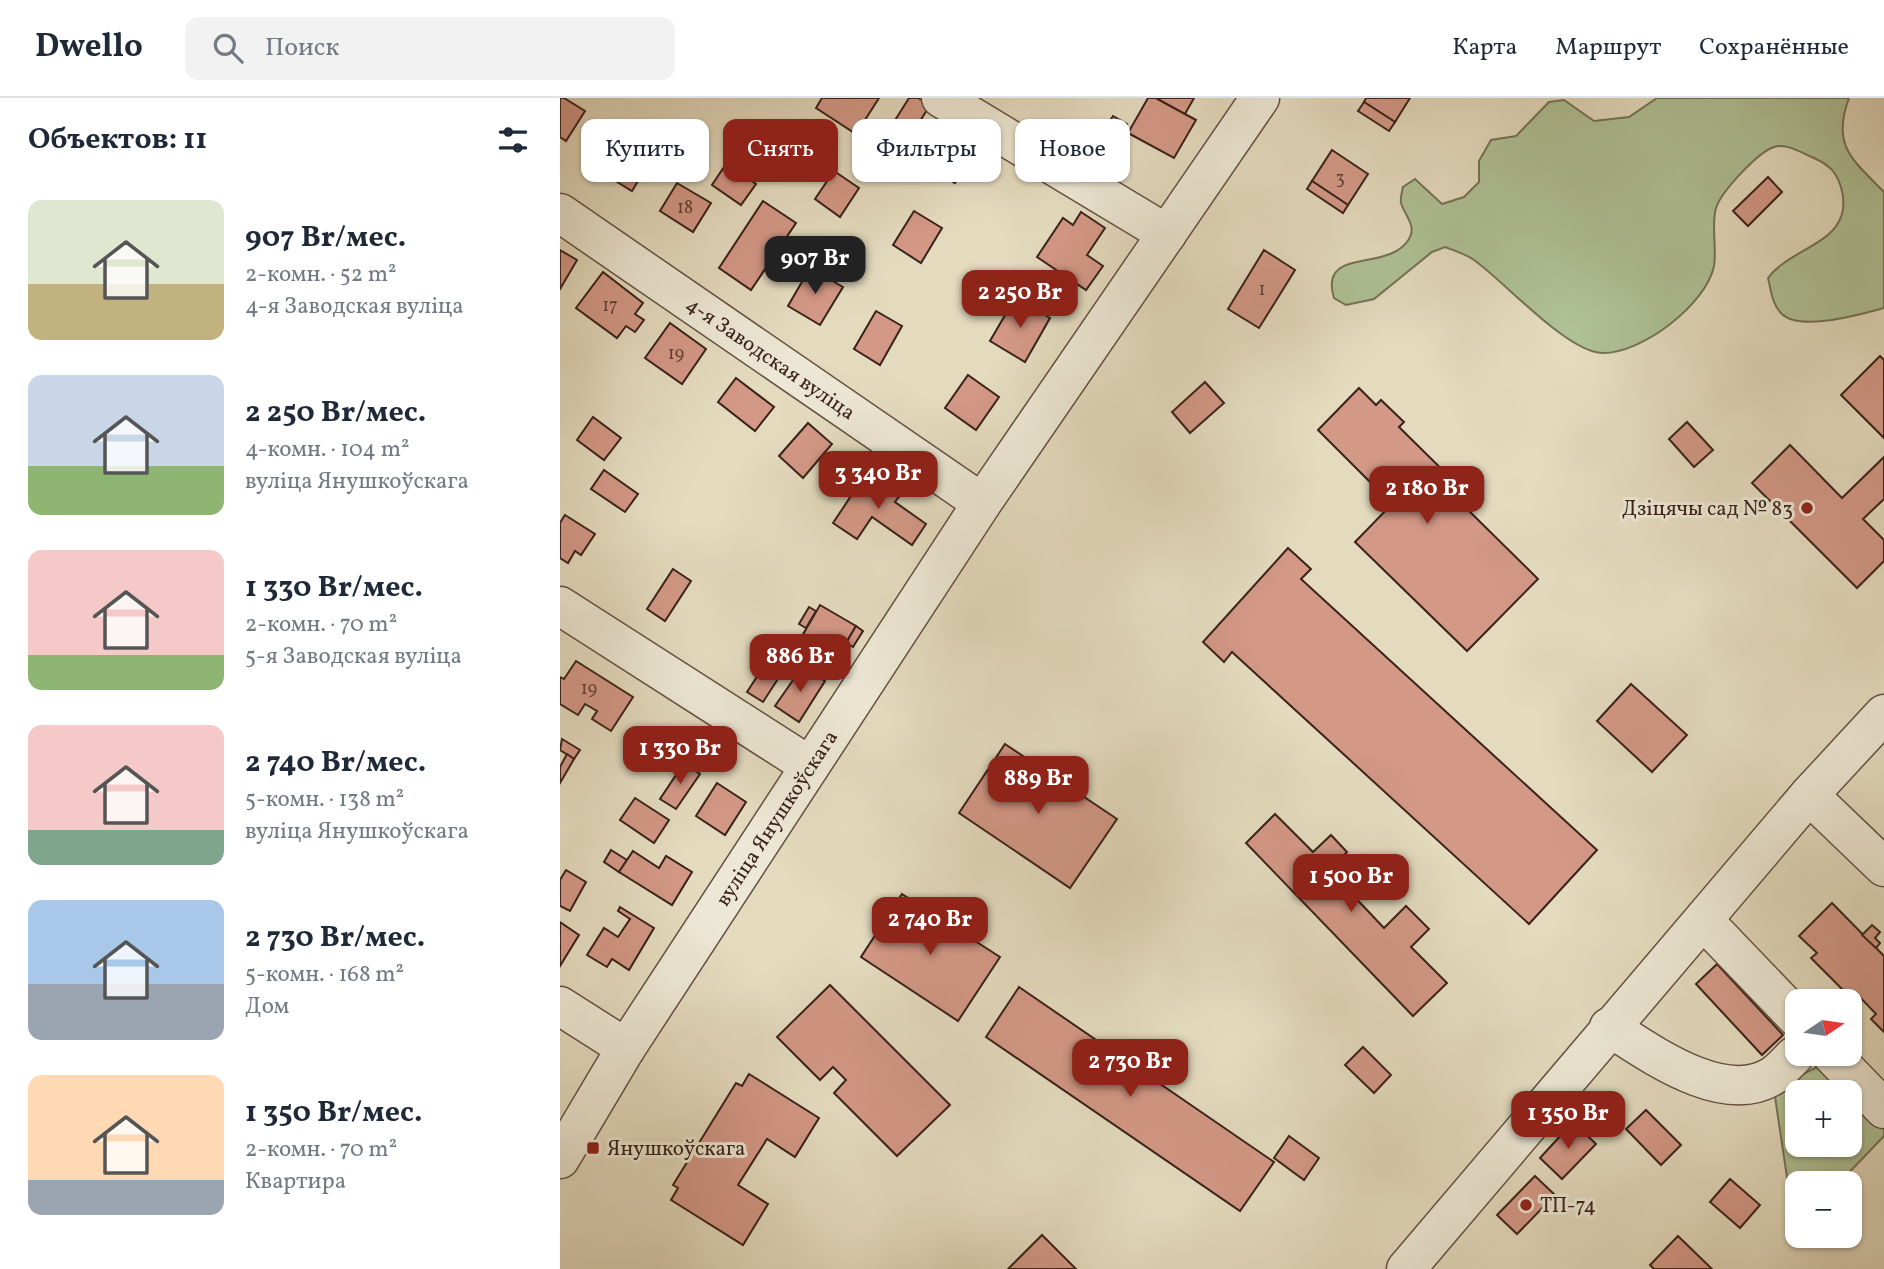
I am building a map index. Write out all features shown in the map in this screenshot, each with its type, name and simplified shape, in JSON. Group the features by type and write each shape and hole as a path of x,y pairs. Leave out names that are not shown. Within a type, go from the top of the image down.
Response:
{"street":[{"path":"941,98 1167,234"},
{"name":"вуліца Янушкоўскага","path":"560,1159 626,1048 982,503 1260,98"},
{"name":"4-я Заводская вуліца","path":"560,213 982,503"},
{"path":"560,606 810,765"},
{"path":"1406,1269 1609,1027 1704,921 1809,795 1884,714"},
{"path":"1809,795 1884,867"},
{"path":"1704,921 1785,1005"},
{"path":"560,1006 626,1048"},
{"path":"1609,1027 1671,1067 1723,1084 1749,1084 1792,1066"},
{"path":"1827,1066 1884,1109"}],"green space":[{"path":"1657,98 1849,98 1843,128 1848,151 1884,192 1884,308 1831,320 1802,322 1782,314 1776,306 1768,278 1779,267 1831,232 1840,220 1843,206 1841,187 1828,166 1799,151 1779,146 1767,150 1750,164 1719,201 1714,221 1714,266 1699,296 1670,325 1635,345 1618,351 1602,353 1588,350 1572,341 1554,329 1474,260 1445,247 1432,252 1374,299 1346,305 1334,298 1332,282 1336,272 1345,265 1387,255 1399,249 1409,239 1412,230 1401,197 1403,187 1415,179 1442,204 1464,197 1479,182 1479,161 1491,140 1516,136 1549,102 1564,100 1594,121 1629,117"},
{"path":"1819,1066 1830,1066 1842,1080 1793,1080"},
{"path":"1785,1084 1785,1157 1862,1157 1862,1102 1884,1126 1884,1136 1850,1171 1786,1171 1774,1090"}],"building":[{"path":"560,98 585,111 566,141 560,137"},
{"path":"822,98 879,98 866,119 852,119 852,131 838,122 838,119 833,119 816,108"},
{"path":"909,98 918,98 930,105 921,119 896,119"},
{"path":"1148,98 1156,98 1196,120 1174,158 1130,134"},
{"path":"1156,98 1194,98 1185,114"},
{"path":"1366,98 1410,98 1395,122 1364,102"},
{"path":"1364,102 1395,122 1389,131 1358,111"},
{"path":"1332,150 1368,174 1348,205 1312,181"},
{"path":"723,168 723,182 756,184 741,205 712,185"},
{"path":"838,174 859,188 840,217 815,199 827,182 838,182"},
{"path":"1768,177 1782,192 1748,226 1733,211"},
{"path":"1312,181 1348,205 1343,213 1307,189"},
{"path":"617,182 637,182 632,191"},
{"path":"677,183 711,203 693,232 660,211"},
{"path":"763,201 796,223 751,290 719,268"},
{"path":"914,211 942,228 921,263 893,245"},
{"path":"1081,212 1105,228 1087,255 1103,266 1086,290 1037,257 1063,218 1073,225"},
{"path":"560,250 577,260 560,289"},
{"path":"1264,250 1295,270 1259,328 1228,309"},
{"path":"810,268 843,287 820,325 788,306"},
{"path":"603,272 643,303 635,314 644,320 635,332 626,326 617,338 576,308"},
{"path":"1018,292 1037,303 1033,308 1015,298"},
{"path":"1015,298 1050,318 1025,362 990,341"},
{"path":"876,311 902,326 880,365 854,349"},
{"path":"670,323 706,349 682,384 645,358"},
{"path":"1880,356 1884,360 1884,438 1841,395"},
{"path":"968,375 999,397 976,430 945,408"},
{"path":"736,378 774,407 755,431 718,402"},
{"path":"1205,382 1224,403 1190,433 1172,412"},
{"path":"1359,388 1376,405 1381,400 1404,422 1399,427 1470,497 1463,505 1538,579 1467,651 1355,542 1392,504 1318,430"},
{"path":"593,417 621,438 604,460 577,440"},
{"path":"1687,422 1713,450 1694,467 1669,439"},
{"path":"808,423 832,444 803,478 779,456"},
{"path":"1790,445 1842,498 1884,457 1884,499 1863,519 1884,540 1884,561 1857,588 1752,483"},
{"path":"604,470 638,494 625,512 591,489"},
{"path":"867,472 901,494 895,502 926,524 912,545 872,517 857,539 833,523"},
{"path":"565,515 595,534 581,555 575,551 568,563 560,558 560,523"},
{"path":"1288,548 1311,569 1301,579 1597,850 1529,924 1232,652 1224,662 1203,642"},
{"path":"673,569 691,581 665,621 647,609"},
{"path":"820,605 856,626 838,657 802,636"},
{"path":"809,607 816,611 806,628 799,624"},
{"path":"856,626 863,631 853,647 846,643"},
{"path":"772,654 787,665 763,702 747,692"},
{"path":"576,661 633,697 611,731 592,719 597,711 585,704 578,715 560,704 560,677 564,679"},
{"path":"805,668 825,681 799,722 775,706 798,673"},
{"path":"1631,684 1687,735 1652,772 1597,721"},
{"path":"562,739 580,750 574,759 560,750"},
{"path":"1005,744 1117,819 1070,888 959,813"},
{"path":"567,754 574,759 560,783 560,767"},
{"path":"684,763 700,774 676,809 660,799"},
{"path":"717,783 746,802 725,835 696,816"},
{"path":"635,798 669,820 654,843 620,820"},
{"path":"1275,814 1313,852 1331,835 1347,852 1329,870 1384,928 1406,906 1429,929 1411,947 1447,983 1413,1016 1246,843"},
{"path":"611,850 627,860 619,872 604,862"},
{"path":"633,851 659,868 666,856 692,872 672,905 619,872"},
{"path":"566,870 586,882 570,911 560,906 560,880"},
{"path":"902,894 1000,957 958,1021 861,957"},
{"path":"1832,903 1884,956 1884,1032 1871,1019 1876,1014 1862,999 1862,989 1842,989 1811,958 1817,953 1799,936"},
{"path":"620,907 654,928 629,970 612,959 607,967 587,955 604,928 618,937 630,919 618,911"},
{"path":"560,922 579,935 560,966"},
{"path":"1872,925 1880,932 1875,938 1880,943 1876,948 1862,935"},
{"path":"1717,964 1783,1035 1762,1055 1696,984"},
{"path":"830,985 950,1105 897,1156 834,1093 846,1080 833,1067 820,1080 777,1037"},
{"path":"1019,987 1274,1162 1240,1211 986,1037"},
{"path":"1363,1047 1391,1075 1374,1093 1345,1065"},
{"path":"749,1074 819,1118 795,1157 767,1139 738,1185 768,1204 743,1245 671,1200 678,1188 673,1185 736,1083 742,1086"},
{"path":"1646,1110 1681,1145 1661,1165 1626,1129"},
{"path":"1573,1122 1596,1144 1562,1179 1540,1158"},
{"path":"1289,1136 1319,1158 1304,1180 1274,1158"},
{"name":"ТП-74","path":"1535,1176 1555,1195 1517,1234 1497,1215"},
{"path":"1730,1179 1760,1205 1740,1228 1710,1202"},
{"path":"1042,1235 1076,1269 1008,1269"},
{"path":"1678,1236 1712,1269 1654,1269 1650,1265"}],"place":[{"name":"Дзіцячы сад № 83","path":"1807,508"},
{"name":"Янушкоўскага","path":"593,1148"},
{"name":"ТП-74","path":"1526,1205"}]}
